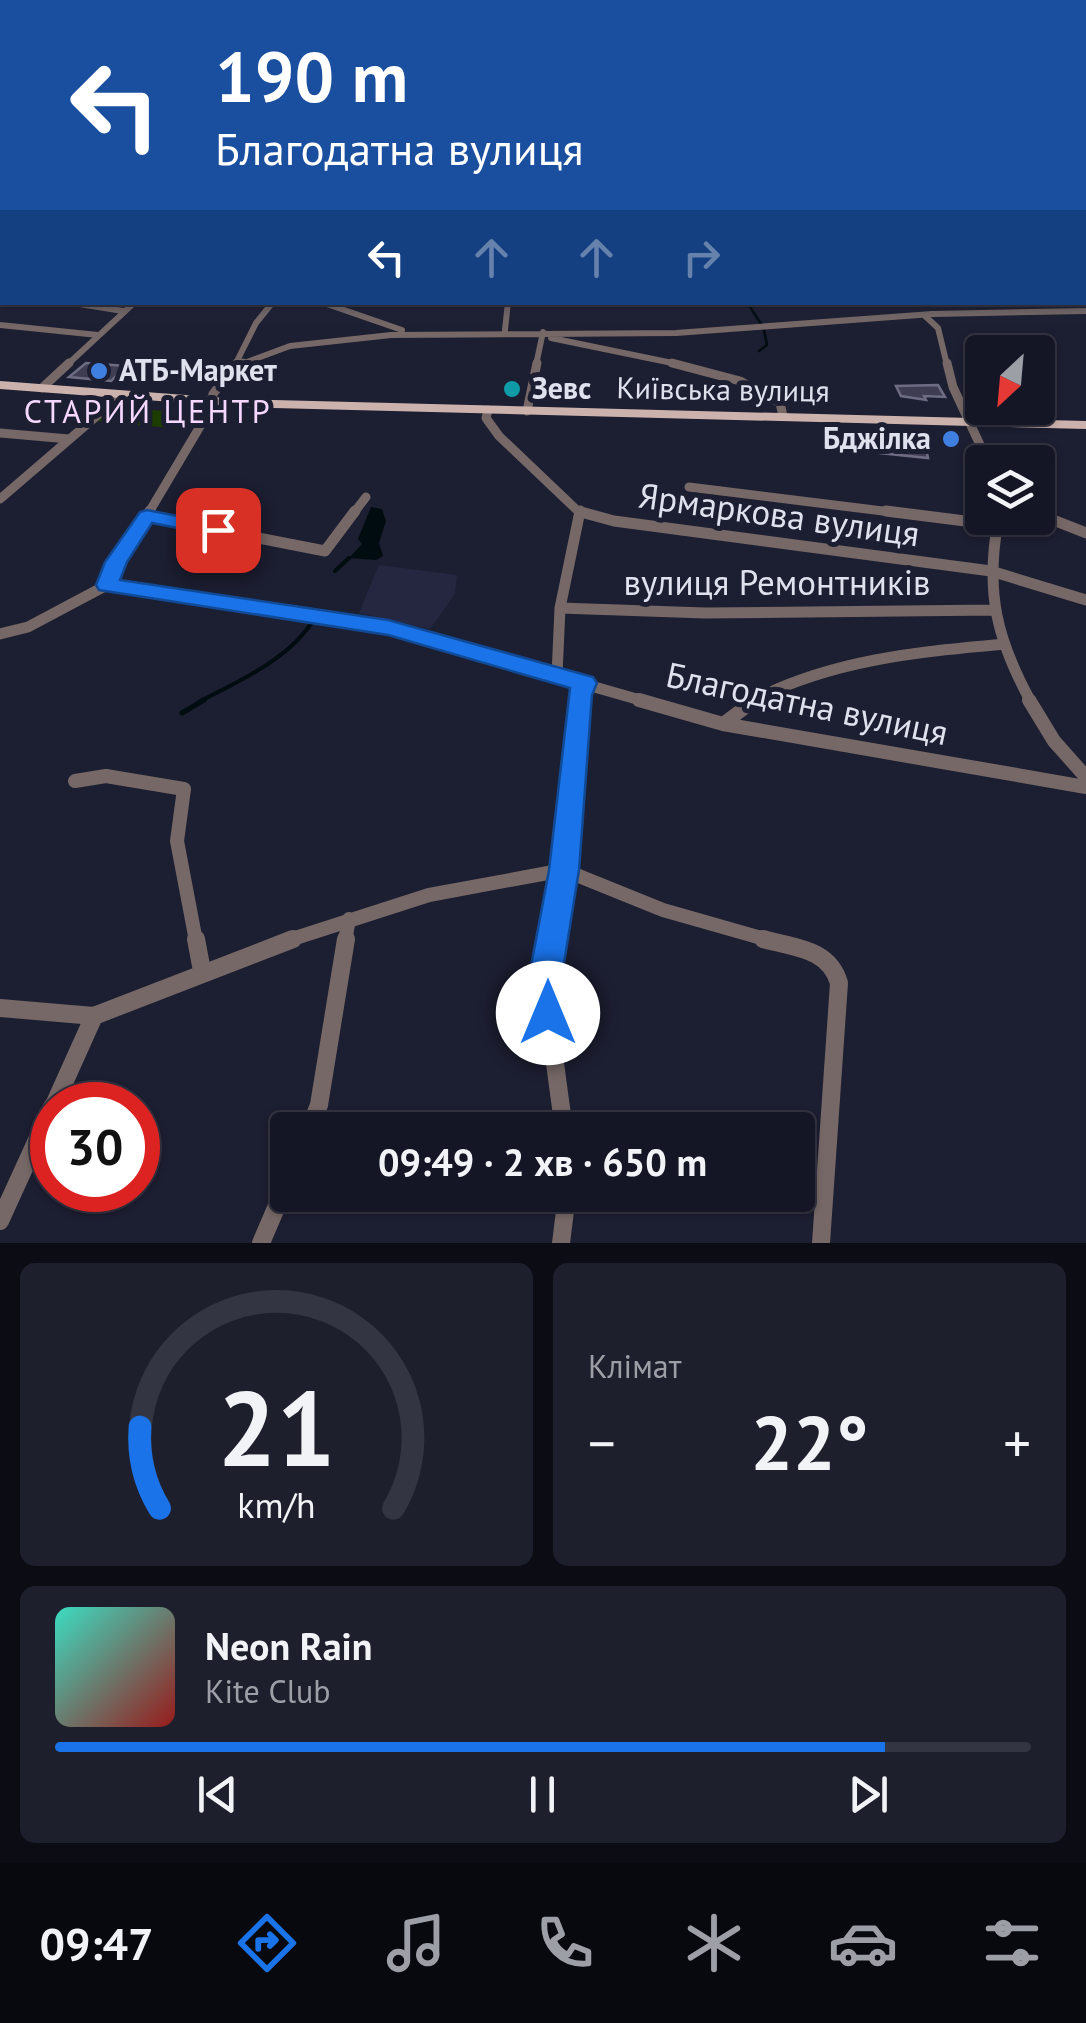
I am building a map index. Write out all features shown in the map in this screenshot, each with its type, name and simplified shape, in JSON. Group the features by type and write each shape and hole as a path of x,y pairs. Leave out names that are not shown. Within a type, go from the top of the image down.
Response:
{"main road":[{"name":"Київська вулиця","path":"0,385 210,402 965,420"},
{"name":"Київська вулиця","path":"1055,423 1086,424"}],"street":[{"path":"84,305 123,312"},
{"path":"42,388 132,305"},
{"path":"0,634 28,626 107,585 116,562 173,478 210,402 270,305"},
{"path":"330,305 406,332"},
{"path":"505,330 508,305"},
{"path":"934,305 940,312"},
{"path":"243,348 268,351 294,344 406,332 676,333 1007,308 1086,311"},
{"path":"924,315 938,328 939,344 965,412"},
{"path":"0,325 98,335"},
{"path":"527,411 542,334"},
{"path":"542,334 744,384 776,398 783,416"},
{"path":"234,368 268,351"},
{"path":"0,499 121,395"},
{"path":"488,410 486,418 499,436 581,512 560,608 557,675"},
{"path":"0,433 69,440"},
{"path":"689,486 965,517"},
{"path":"147,516 325,551 366,496"},
{"name":"Ярмаркова вулиця","path":"581,512 614,521 991,571 1086,600"},
{"path":"1055,520 1086,532"},
{"path":"996,535 991,571 994,610 1005,644 1042,720 1075,768 1086,777"},
{"name":"Благодатна вулиця","path":"107,585 388,628 723,724 1086,788"},
{"name":"вулиця Ремонтників","path":"560,608 705,613 994,610"},
{"path":"723,724 735,710 814,671 853,660 1005,644"},
{"path":"562,1112 544,982 564,870 584,683"},
{"path":"76,781 104,776 184,790 177,841 202,971"},
{"path":"0,1008 94,1016 202,971 349,919 429,895 564,870 663,910 818,956 834,966 840,983 821,1243"},
{"path":"316,1112 349,919"},
{"path":"64,1082 94,1016"},
{"path":"0,1221 30,1156"},
{"path":"261,1243 274,1212"},
{"path":"561,1243 565,1212"}],"shaded area":[{"path":"371,507 382,509 386,521 379,543 383,556 376,560 349,558 362,544 358,539"},
{"path":"379,565 457,575 455,594 430,629 359,613"}],"green space":[{"path":"111,406 195,414 182,429 95,421"}],"building":[{"name":"АТБ-Маркет","path":"86,363 127,366 111,381 69,377"},
{"path":"938,385 945,397 924,396 926,400 901,396 896,386"},
{"path":"876,441 926,448 928,458 880,453"}],"waterway":[{"path":"749,305 761,324"},
{"path":"759,351 767,345 764,330"},
{"path":"335,571 349,558"},
{"path":"199,702 277,657 314,619"},
{"path":"182,713 204,700"}],"place":[{"name":"АТБ-Маркет","path":"99,371"},
{"name":"Зевс","path":"512,389"},
{"name":"Бджілка","path":"951,439"}],"district":[{"name":"СТАРИЙ ЦЕНТР","path":"148,412"}],"route":[{"path":"218,530 147,516 116,562 107,585 324,615 388,628 584,683 564,870 544,982 548,1013"}]}
